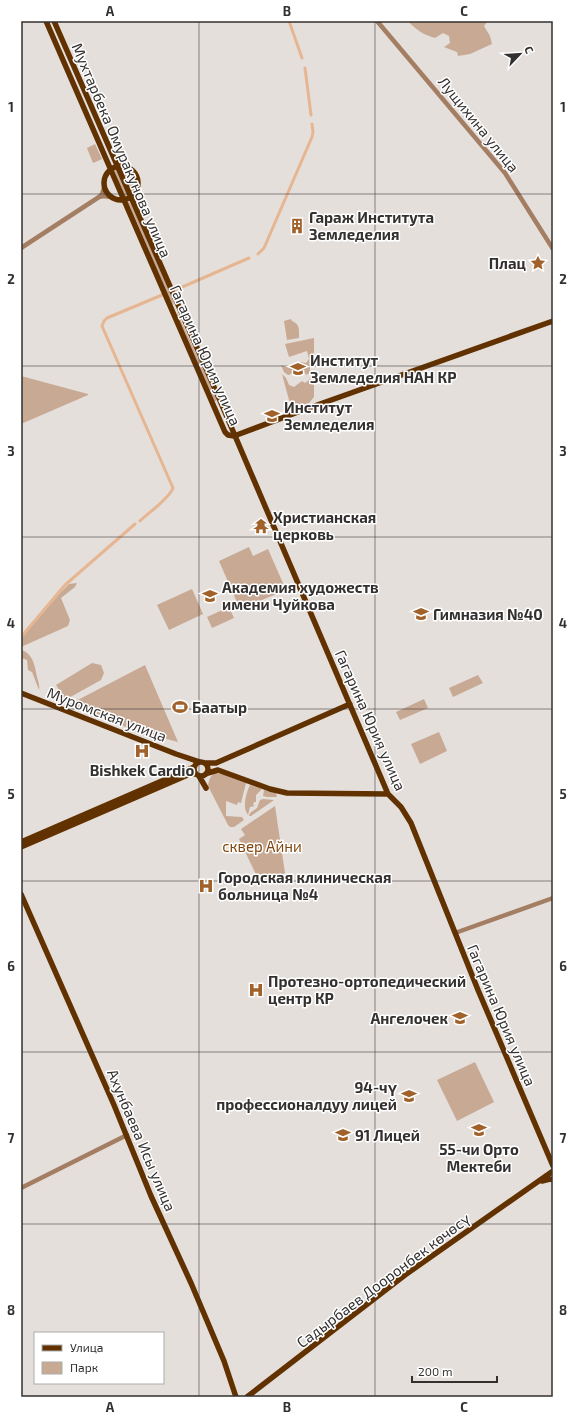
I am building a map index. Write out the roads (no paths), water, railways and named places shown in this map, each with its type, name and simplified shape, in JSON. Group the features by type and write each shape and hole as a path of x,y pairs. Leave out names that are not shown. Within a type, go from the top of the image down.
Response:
{"main road":[{"name":"Мухтарбека Омуракунова улица","path":"46,21 159,279"},
{"name":"Мухтарбека Омуракунова улица","path":"54,21 170,288"},
{"path":"116,166 129,168 134,171 137,177 138,187 135,193 130,198 124,200 117,200 110,197 104,188 105,177 111,169 116,166"},
{"name":"Гагарина Юрия улица","path":"159,279 225,432 228,435 234,436"},
{"name":"Гагарина Юрия улица","path":"170,288 221,403 388,794 401,807 411,823 496,1033 553,1166"},
{"path":"234,436 553,321"},
{"path":"214,407 221,403"},
{"name":"Муромская улица","path":"21,693 185,757 203,762 216,763"},
{"path":"350,704 216,763 214,766 218,770 270,789 287,793 388,794"},
{"path":"21,842 194,767 203,762 209,767 206,788 197,775 194,767 185,757"},
{"path":"21,847 190,774 207,774 218,770"},
{"name":"Ахунбаева Исы улица","path":"21,894 127,1135 151,1196 191,1283 224,1361 236,1397"},
{"name":"Садырбаев Дооронбек көчөсү","path":"247,1397 405,1275 553,1171"},
{"path":"536,1184 546,1180 553,1180"}],"street":[{"name":"Лущихина улица","path":"377,21 505,173 553,249"},
{"path":"21,248 99,197 104,188"},
{"path":"99,197 110,197"},
{"path":"455,933 553,898"},
{"path":"21,1188 127,1135"}],"waterway":[{"path":"289,21 302,58"},
{"path":"305,68 311,115"},
{"path":"258,254 264,248 312,137 312,124"},
{"path":"173,291 249,258"},
{"path":"140,521 163,501 173,488 102,326 107,318 162,295"},
{"path":"21,637 65,585 135,524"}],"place":[{"name":"Гараж Института Земледелия","path":"297,226"},
{"name":"Плац","path":"538,263"},
{"name":"Институт Земледелия НАН КР","path":"298,369"},
{"name":"Институт Земледелия","path":"272,416"},
{"name":"Христианская церковь","path":"261,526"},
{"name":"Академия художеств имени Чуйкова","path":"210,596"},
{"name":"Гимназия №40","path":"421,614"},
{"name":"Баатыр","path":"180,707"},
{"name":"Bishkek Cardio","path":"142,751"},
{"name":"Городская клиническая больница №4","path":"206,886"},
{"name":"Протезно-ортопедический центр КР","path":"256,990"},
{"name":"Ангелочек","path":"460,1018"},
{"name":"94-чү профессионалдуу лицей","path":"409,1096"},
{"name":"55-чи Орто Мектеби","path":"479,1130"},
{"name":"91 Лицей","path":"343,1135"}],"park label":[{"name":"сквер Айни","path":"262,846"}]}
